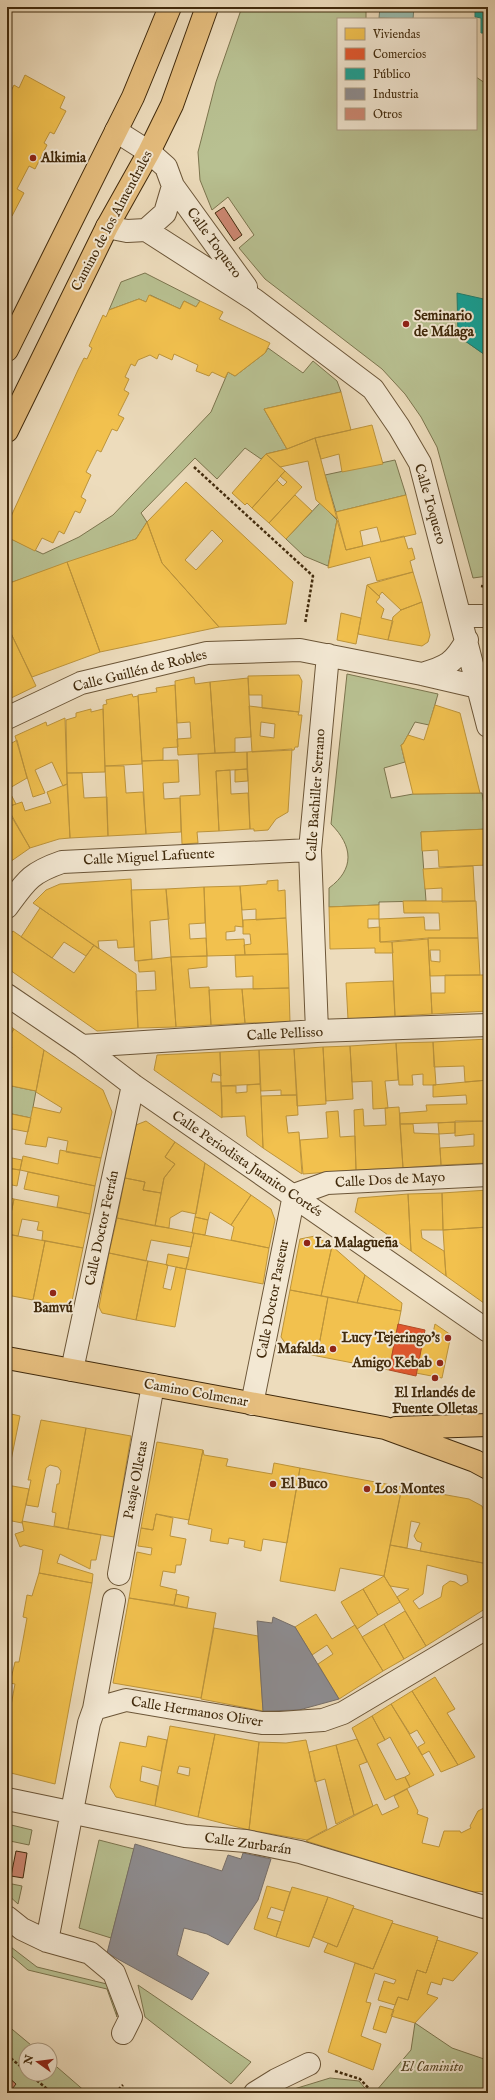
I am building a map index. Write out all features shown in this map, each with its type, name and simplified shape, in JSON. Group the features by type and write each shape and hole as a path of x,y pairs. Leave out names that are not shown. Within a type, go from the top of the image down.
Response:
{"main road":[{"path":"7,350 133,98 170,7"},
{"name":"Camino de los Almendrales","path":"7,431 107,227 149,152 172,106 207,7"},
{"name":"Camino Colmenar","path":"7,1358 385,1428 475,1461 488,1468"},
{"name":"Camino Colmenar","path":"385,1428 488,1425"}],"street":[{"name":"Calle Toquero","path":"116,131 149,152 166,168 173,186 255,300"},
{"name":"Calle Toquero","path":"173,186 165,212 146,230 255,300 372,389 399,427 420,463 461,616 488,726"},
{"path":"107,227 127,231 146,230"},
{"path":"461,616 488,616"},
{"name":"Calle Guillén de Robles","path":"422,674 443,668 458,657 466,640"},
{"name":"Calle Guillén de Robles","path":"7,718 81,683 207,653 300,650 422,674 478,687"},
{"name":"Calle Bachiller Serrano","path":"317,1031 310,850 328,655"},
{"name":"Calle Miguel Lafuente","path":"7,907 24,884 39,870 62,862 310,850"},
{"name":"Calle Periodista Juanito Cortés","path":"7,994 82,1046 132,1085 294,1195 488,1331"},
{"name":"Calle Pellisso","path":"82,1046 317,1031 488,1025"},
{"name":"Calle Doctor Ferrán","path":"72,1370 132,1085"},
{"name":"Calle Dos de Mayo","path":"294,1195 327,1183 488,1176"},
{"name":"Calle Doctor Pasteur","path":"252,1404 294,1195"},
{"name":"Pasaje Olletas","path":"119,1574 154,1385"},
{"path":"47,1941 73,1813 89,1723 94,1709 114,1600"},
{"name":"Calle Hermanos Oliver","path":"94,1709 126,1700 262,1723 323,1720 343,1713 488,1627"},
{"name":"Calle Zurbarán","path":"7,1799 185,1836 246,1841 300,1852 486,1906"},
{"path":"7,1917 22,1930 47,1941 90,1953 114,1973 131,2017 123,2033"},
{"path":"255,2093 276,2080 309,2064"}],"path":[{"path":"194,467 313,576 300,650"},
{"path":"7,2055 18,2064"},
{"path":"309,2064 360,2079 373,2093"},
{"path":"39,2082 52,2093"},
{"path":"115,2093 123,2085"}],"green space":[{"name":"Seminario de Málaga","path":"242,7 366,7 366,18 337,18 337,130 477,130 477,78 488,85 488,300 458,336 488,357 488,576 473,578 437,447 421,417 405,394 382,369 265,279 239,248 254,235 228,197 212,210 200,180 198,152 216,82"},
{"path":"145,273 200,301 196,307 184,301 180,309 150,295 146,302 139,299 109,310 121,282"},
{"path":"268,348 303,373 313,361 337,381 341,392 264,409 287,449 266,454 261,459 245,448 217,479 195,458 141,513 147,522 136,539 7,584 7,537 43,554 79,537 113,515 211,412 228,372 235,376 265,353"},
{"path":"395,460 406,495 336,512 325,475"},
{"path":"320,503 337,520 328,566 304,556 286,539"},
{"path":"347,674 438,694 429,725 415,722 401,745 405,762 384,768 391,798 413,794 482,793 488,829 421,832 426,901 379,902 379,905 329,907 329,888 343,873 347,865 348,857 344,841 331,824"},
{"path":"7,1085 36,1091 31,1118 7,1113"},
{"path":"7,1824 32,1830 29,1845 10,1841 7,1853"},
{"path":"99,1840 134,1849 111,1938 79,1928"},
{"path":"7,1883 22,1886 18,1904 7,1894"},
{"path":"7,1944 37,1967 111,1985 114,1994 117,2017 107,1989 28,1970 7,1952"},
{"path":"138,1985 251,2062 231,2084 145,2017"},
{"name":"El Caminito","path":"415,2023 452,2048 484,2059 488,2077 488,2093 377,2093 376,2091 411,2050"},
{"path":"7,2025 27,2042 18,2042 18,2082 58,2082 58,2068 87,2093 7,2093"},
{"path":"330,2078 359,2081 369,2093 281,2093"}],"shaded area":[{"path":"380,7 414,7 413,18 379,18"}],"building: Viviendas":[{"path":"25,75 65,97 60,108 66,111 54,134 50,132 44,143 47,145 35,169 29,166 17,189 24,193 12,216 7,214 7,99 14,85 19,88"},
{"path":"149,295 180,309 184,301 196,307 200,301 223,312 219,319 270,343 265,353 235,376 228,372 225,378 212,372 209,376 196,371 198,365 174,354 172,360 159,354 157,359 150,355 138,360 135,366 131,364 125,377 129,379 124,390 129,393 118,415 124,418 117,431 112,429 101,452 97,450 86,472 91,475 81,497 86,500 80,513 75,511 64,534 59,531 53,543 42,538 35,551 7,537 11,524 8,523 78,370 84,358 87,359 92,348 89,346 103,315 106,317 109,310 139,299 146,302"},
{"path":"341,392 351,430 315,438 287,449 264,409"},
{"path":"372,425 383,464 342,472 339,454 321,459 315,438"},
{"path":"315,438 337,519 316,500 308,461 280,467 266,454 287,449"},
{"path":"266,454 285,471 252,508 247,503 245,505 232,493"},
{"path":"285,471 302,487 269,523 252,508 277,480 283,486 287,482 280,476"},
{"path":"186,482 293,582 286,624 219,627 162,563 147,522","holes":["212,530 223,541 196,570 185,560"]},
{"path":"295,495 312,511 286,539 269,523"},
{"path":"406,495 416,534 381,542 377,527 360,531 363,546 346,550 336,512"},
{"path":"337,520 346,550 404,536 408,549 412,548 415,559 410,561 413,572 377,581 370,557 328,568"},
{"path":"147,522 162,563 219,627 100,652 67,562 136,539"},
{"path":"67,562 100,652 32,677 7,625 7,584"},
{"path":"413,572 422,602 401,610 382,592 379,596 367,585"},
{"path":"367,585 380,597 376,602 384,609 381,618 393,621 388,640 358,634"},
{"path":"422,602 430,635 428,642 422,646 388,640 393,617 401,610"},
{"path":"341,613 361,618 356,644 337,640"},
{"path":"7,625 36,686 7,700"},
{"path":"299,675 302,681 299,712 262,708 262,695 249,695 248,676"},
{"path":"194,677 195,684 210,682 215,753 178,755 177,739 191,738 190,722 177,723 175,681"},
{"path":"248,678 251,737 235,738 235,752 215,753 210,682"},
{"path":"175,685 178,747 163,748 163,760 142,761 138,695 157,692 156,688"},
{"path":"132,694 133,697 138,696 142,764 105,766 103,705 107,704 106,700"},
{"path":"435,705 460,713 480,793 413,794 401,745 408,735 424,740"},
{"path":"249,706 299,712 298,715 302,715 298,747 295,747 294,750 252,752","holes":["261,722 275,724 274,738 260,736"]},
{"path":"91,709 91,712 103,709 105,772 67,773 66,720 76,717 76,713"},
{"path":"65,718 67,784 63,786 52,762 35,770 45,793 33,797 15,736 46,722 47,726"},
{"path":"17,740 27,778 8,789 16,804 7,807 7,746"},
{"path":"292,749 288,812 276,819 268,830 254,831 254,829 250,829 247,752"},
{"path":"247,752 247,769 216,771 219,831 197,832 198,843 182,844 180,796 200,795 198,754"},
{"path":"178,760 179,782 163,783 164,799 180,798 181,832 146,834 142,761"},
{"path":"105,766 124,766 126,793 143,792 146,834 108,836"},
{"path":"247,769 248,781 235,782 235,770"},
{"path":"230,770 231,794 248,793 250,829 219,831 216,771"},
{"path":"67,773 82,773 84,798 107,797 108,836 70,838"},
{"path":"67,784 70,838 59,839 30,848 7,807 22,802 25,811 51,803 47,792"},
{"path":"7,809 30,848 7,864"},
{"path":"488,829 488,865 439,867 438,850 422,851 421,832"},
{"path":"473,866 475,901 442,902 442,888 425,889 423,869"},
{"path":"131,879 134,947 118,948 117,940 98,941 99,949 33,903 46,890 60,884"},
{"path":"278,880 278,891 285,890 286,918 256,920 256,909 242,910 240,886 267,884 267,881"},
{"path":"240,886 243,927 235,926 235,931 226,932 226,940 244,939 245,955 207,956 204,887"},
{"path":"204,887 205,923 189,924 190,939 206,938 207,956 171,957 166,889"},
{"path":"166,889 169,919 150,921 152,959 135,961 131,890"},
{"path":"403,901 476,901 478,938 428,938 380,942 379,919 424,917 425,930 440,930 439,913 404,913"},
{"path":"379,905 379,919 368,919 368,928 380,927 380,942 392,942 393,953 375,953 375,948 330,949 329,907"},
{"path":"40,908 94,945 86,956 64,942 52,958 21,937"},
{"path":"286,918 288,954 245,955 244,945 251,944 250,934 243,934 243,920"},
{"path":"13,931 74,973 94,945 136,974 138,1028 97,1031 7,968 7,939"},
{"path":"428,938 478,938 480,975 430,976","holes":["430,950 440,950 440,962 431,961"]},
{"path":"428,939 432,1014 395,1016 392,942"},
{"path":"288,954 289,988 253,989 253,976 236,977 235,955"},
{"path":"207,956 207,967 188,969 190,988 209,987 211,1025 176,1027 171,957"},
{"path":"171,957 176,1027 138,1028 136,991 156,990 155,971 139,972 138,961"},
{"path":"445,975 488,975 488,1011 432,1014 431,993 445,993"},
{"path":"393,981 395,1016 348,1019 346,983"},
{"path":"289,988 290,1022 245,1023 242,989"},
{"path":"242,989 245,1023 211,1025 209,990"},
{"path":"7,1024 14,1029 7,1040"},
{"path":"14,1029 44,1050 36,1091 7,1085 7,1057 12,1047 7,1044 7,1040"},
{"path":"488,1039 488,1080 465,1082 464,1066 434,1067 433,1042"},
{"path":"433,1042 436,1085 423,1085 423,1074 412,1075 413,1085 399,1085 396,1043"},
{"path":"396,1043 398,1080 385,1081 388,1108 373,1109 372,1081 352,1082 350,1046"},
{"path":"350,1046 353,1099 326,1101 323,1047"},
{"path":"323,1047 326,1104 297,1106 294,1049"},
{"path":"294,1049 297,1095 281,1095 281,1090 261,1091 259,1050"},
{"path":"44,1050 103,1090 112,1112 101,1158 66,1152 68,1141 48,1137 46,1147 25,1144 33,1107 60,1113 62,1108 36,1092"},
{"path":"259,1050 260,1084 221,1086 220,1052"},
{"path":"220,1052 221,1076 213,1073 211,1082 221,1082 222,1118 154,1070 157,1055"},
{"path":"488,1080 488,1121 400,1124 400,1113 427,1111 426,1105 467,1104 466,1095 433,1097 433,1085"},
{"path":"260,1084 263,1148 247,1136 245,1116 222,1117 221,1086 236,1086 236,1093 247,1092 247,1085"},
{"path":"297,1095 298,1115 286,1116 288,1133 299,1132 302,1174 263,1148 261,1096"},
{"path":"399,1107 403,1168 356,1170 354,1110 363,1109 364,1126 386,1125 385,1108"},
{"path":"338,1111 340,1137 355,1136 356,1170 303,1174 300,1140 328,1138 326,1112"},
{"path":"7,1113 31,1118 28,1132 7,1128"},
{"path":"146,1121 175,1142 165,1157 175,1164 164,1178 161,1193 143,1190 145,1182 125,1178 136,1125"},
{"path":"455,1121 488,1121 488,1163 441,1165 440,1148 474,1146 474,1134 455,1136"},
{"path":"455,1122 455,1133 439,1134 438,1123"},
{"path":"400,1124 413,1124 414,1133 439,1134 441,1165 403,1168"},
{"path":"175,1142 205,1163 196,1214 182,1211 170,1218 169,1228 155,1226 164,1178 175,1164 165,1157"},
{"path":"60,1150 101,1158 95,1186 20,1170 23,1156 58,1164"},
{"path":"7,1157 22,1160 20,1170 7,1168"},
{"path":"205,1163 251,1195 231,1225 210,1212 208,1220 195,1217"},
{"path":"7,1168 20,1170 17,1186 7,1184"},
{"path":"28,1172 95,1186 90,1214 57,1207 59,1196 24,1189"},
{"path":"125,1178 145,1182 143,1190 161,1193 155,1226 117,1218"},
{"path":"488,1190 488,1227 443,1230 442,1193"},
{"path":"442,1193 443,1230 421,1230 422,1238 444,1251 446,1276 411,1251 408,1194"},
{"path":"408,1194 411,1251 355,1212 358,1198"},
{"path":"251,1195 271,1209 275,1220 269,1248 231,1240 234,1227 231,1225"},
{"path":"7,1197 14,1199 7,1232"},
{"path":"14,1199 90,1214 83,1248 42,1240 43,1231 37,1230 39,1222 22,1219 18,1236 7,1234"},
{"path":"195,1217 208,1220 205,1235 192,1233"},
{"path":"117,1218 194,1233 191,1247 151,1240 146,1261 109,1253"},
{"path":"488,1227 488,1306 446,1276 443,1230"},
{"path":"194,1233 269,1248 263,1284 186,1269"},
{"path":"7,1234 45,1241 33,1300 7,1295"},
{"path":"315,1236 332,1246 321,1296 290,1290 300,1239"},
{"path":"45,1241 83,1248 72,1301 65,1306 33,1300"},
{"path":"332,1246 365,1275 357,1303 321,1296"},
{"path":"109,1253 148,1261 136,1320 102,1313 99,1307"},
{"path":"168,1254 189,1258 186,1269 166,1265"},
{"path":"148,1261 168,1265 163,1288 171,1290 176,1267 186,1269 175,1327 136,1320"},
{"path":"365,1275 402,1303 401,1311 357,1303"},
{"path":"290,1290 328,1297 317,1356 290,1350 281,1337"},
{"path":"328,1297 401,1311 389,1370 317,1356"},
{"path":"435,1324 451,1335 442,1378 416,1373 423,1337 438,1340 439,1334 433,1333"},
{"path":"7,1413 20,1416 7,1480"},
{"path":"41,1420 86,1428 68,1529 54,1526 56,1513 52,1512 61,1471 58,1467 50,1465 46,1468 38,1507 26,1505 31,1480 28,1480"},
{"path":"86,1428 131,1436 114,1537 68,1529"},
{"path":"157,1442 203,1450 189,1520 156,1514 153,1530 141,1528"},
{"path":"203,1450 204,1455 228,1459 226,1466 272,1474 274,1463 300,1468 287,1543 263,1539 261,1551 244,1547 245,1541 229,1538 228,1544 210,1541 212,1529 188,1524"},
{"path":"300,1468 402,1487 384,1576 340,1568 335,1591 280,1581"},
{"path":"7,1485 29,1489 22,1523 7,1520"},
{"path":"402,1487 469,1499 482,1506 488,1520 488,1564 420,1551 422,1543 417,1541 414,1536 420,1523 411,1521 407,1548 390,1545"},
{"path":"156,1514 173,1518 170,1536 186,1539 181,1565 176,1565 175,1573 163,1571 160,1586 177,1590 174,1605 129,1598 137,1552 151,1555 152,1548 138,1546 141,1528 153,1530"},
{"path":"22,1521 101,1535 96,1560 91,1560 90,1569 60,1554 57,1563 93,1574 92,1583 39,1573 43,1550 24,1545 20,1547 15,1534 24,1531"},
{"path":"390,1545 488,1564 488,1607 426,1646 397,1597 409,1589 390,1586 384,1576","holes":["427,1565 467,1575 468,1582 461,1586 450,1581 443,1586 441,1597 419,1609 413,1601 423,1594"]},
{"path":"39,1573 92,1583 55,1784 7,1772 7,1710 10,1711 15,1684 10,1683 15,1662 19,1662 27,1618 23,1617 27,1595 32,1596"},
{"path":"384,1576 400,1602 378,1615 363,1589"},
{"path":"363,1589 378,1615 357,1629 341,1602"},
{"path":"176,1594 189,1597 187,1608 174,1605"},
{"path":"129,1598 216,1613 201,1698 113,1683"},
{"path":"405,1611 426,1646 404,1659 384,1624"},
{"path":"316,1614 332,1639 355,1625 383,1671 339,1699 318,1664 333,1654 327,1645 312,1655 295,1627"},
{"path":"384,1624 404,1659 383,1671 362,1637"},
{"path":"214,1628 258,1636 263,1711 201,1699"},
{"path":"435,1677 455,1709 447,1713 475,1757 458,1765 412,1691"},
{"path":"412,1691 458,1765 441,1772 429,1751 422,1755 418,1747 425,1743 417,1730 410,1734 391,1704"},
{"path":"391,1704 434,1775 410,1787 405,1777 410,1774 390,1737 385,1740 372,1716"},
{"path":"372,1716 385,1740 377,1744 396,1780 405,1777 410,1787 385,1800 352,1728"},
{"path":"170,1726 215,1734 198,1817 155,1806","holes":["179,1766 190,1768 189,1776 177,1773"]},
{"path":"215,1734 259,1742 249,1830 198,1817"},
{"path":"148,1736 167,1740 161,1771 142,1766 140,1781 158,1786 155,1806 116,1797 110,1787 120,1742 146,1747"},
{"path":"357,1739 367,1762 359,1765 373,1806 354,1815 336,1745"},
{"path":"306,1740 327,1829 307,1840 249,1830 259,1742 286,1743"},
{"path":"336,1745 354,1815 336,1824 325,1779 315,1782 309,1752"},
{"path":"407,1789 418,1811 417,1814 428,1818 422,1843 439,1847 444,1831 460,1831 461,1833 471,1828 470,1826 478,1811 488,1806 488,1891 472,1892 306,1841 377,1804 382,1815 399,1807 394,1796"},
{"path":"267,1886 290,1892 284,1911 271,1907 267,1918 281,1922 276,1937 254,1929"},
{"path":"292,1887 328,1897 309,1947 276,1937"},
{"path":"328,1897 354,1906 337,1947 313,1937"},
{"path":"353,1908 393,1921 373,1969 324,1952 328,1943 337,1947"},
{"path":"392,1923 438,1937 426,1973 417,1970 408,2000 398,1997 395,2005 378,2000 384,1981 394,1984 396,1980 375,1973 366,2002 371,2003 361,2036 381,2044 373,2070 328,2052 355,1963 373,1969"},
{"path":"437,1940 478,1953 453,1981 443,1978 441,1985 431,1982 427,1994 438,1998 415,2023 391,2016 398,1997 408,2000 417,1970 426,1973"},
{"path":"380,2006 394,2010 386,2033 373,2029"}],"building: Comercios":[{"path":"398,1324 425,1330 416,1376 389,1370"}],"building: Público":[{"path":"475,7 488,7 488,33 481,33 481,18 475,17"},
{"path":"457,293 488,300 488,357 458,336"}],"building: Industria":[{"path":"273,1617 295,1627 339,1699 299,1710 263,1711 257,1621 272,1623"},
{"path":"135,1844 222,1871 228,1855 241,1859 243,1853 271,1859 258,1900 228,1945 207,1934 184,1928 177,1955 209,1973 192,2000 107,1953"}],"building: Otros":[{"path":"224,207 242,235 234,241 215,213"},
{"path":"16,1851 27,1853 23,1878 11,1876"},
{"path":"7,2076 16,2084 9,2093 7,2093"}],"place":[{"name":"Alkimia","path":"33,158"},
{"name":"Seminario de Málaga","path":"406,324"},
{"name":"La Malagueña","path":"307,1243"},
{"name":"Bamvú","path":"53,1293"},
{"name":"Lucy Tejeringo's","path":"448,1338"},
{"name":"Mafalda","path":"333,1349"},
{"name":"Amigo Kebab","path":"440,1363"},
{"name":"El Irlandés de Fuente Olletas","path":"435,1378"},
{"name":"El Buco","path":"273,1484"},
{"name":"Los Montes","path":"367,1489"}]}
